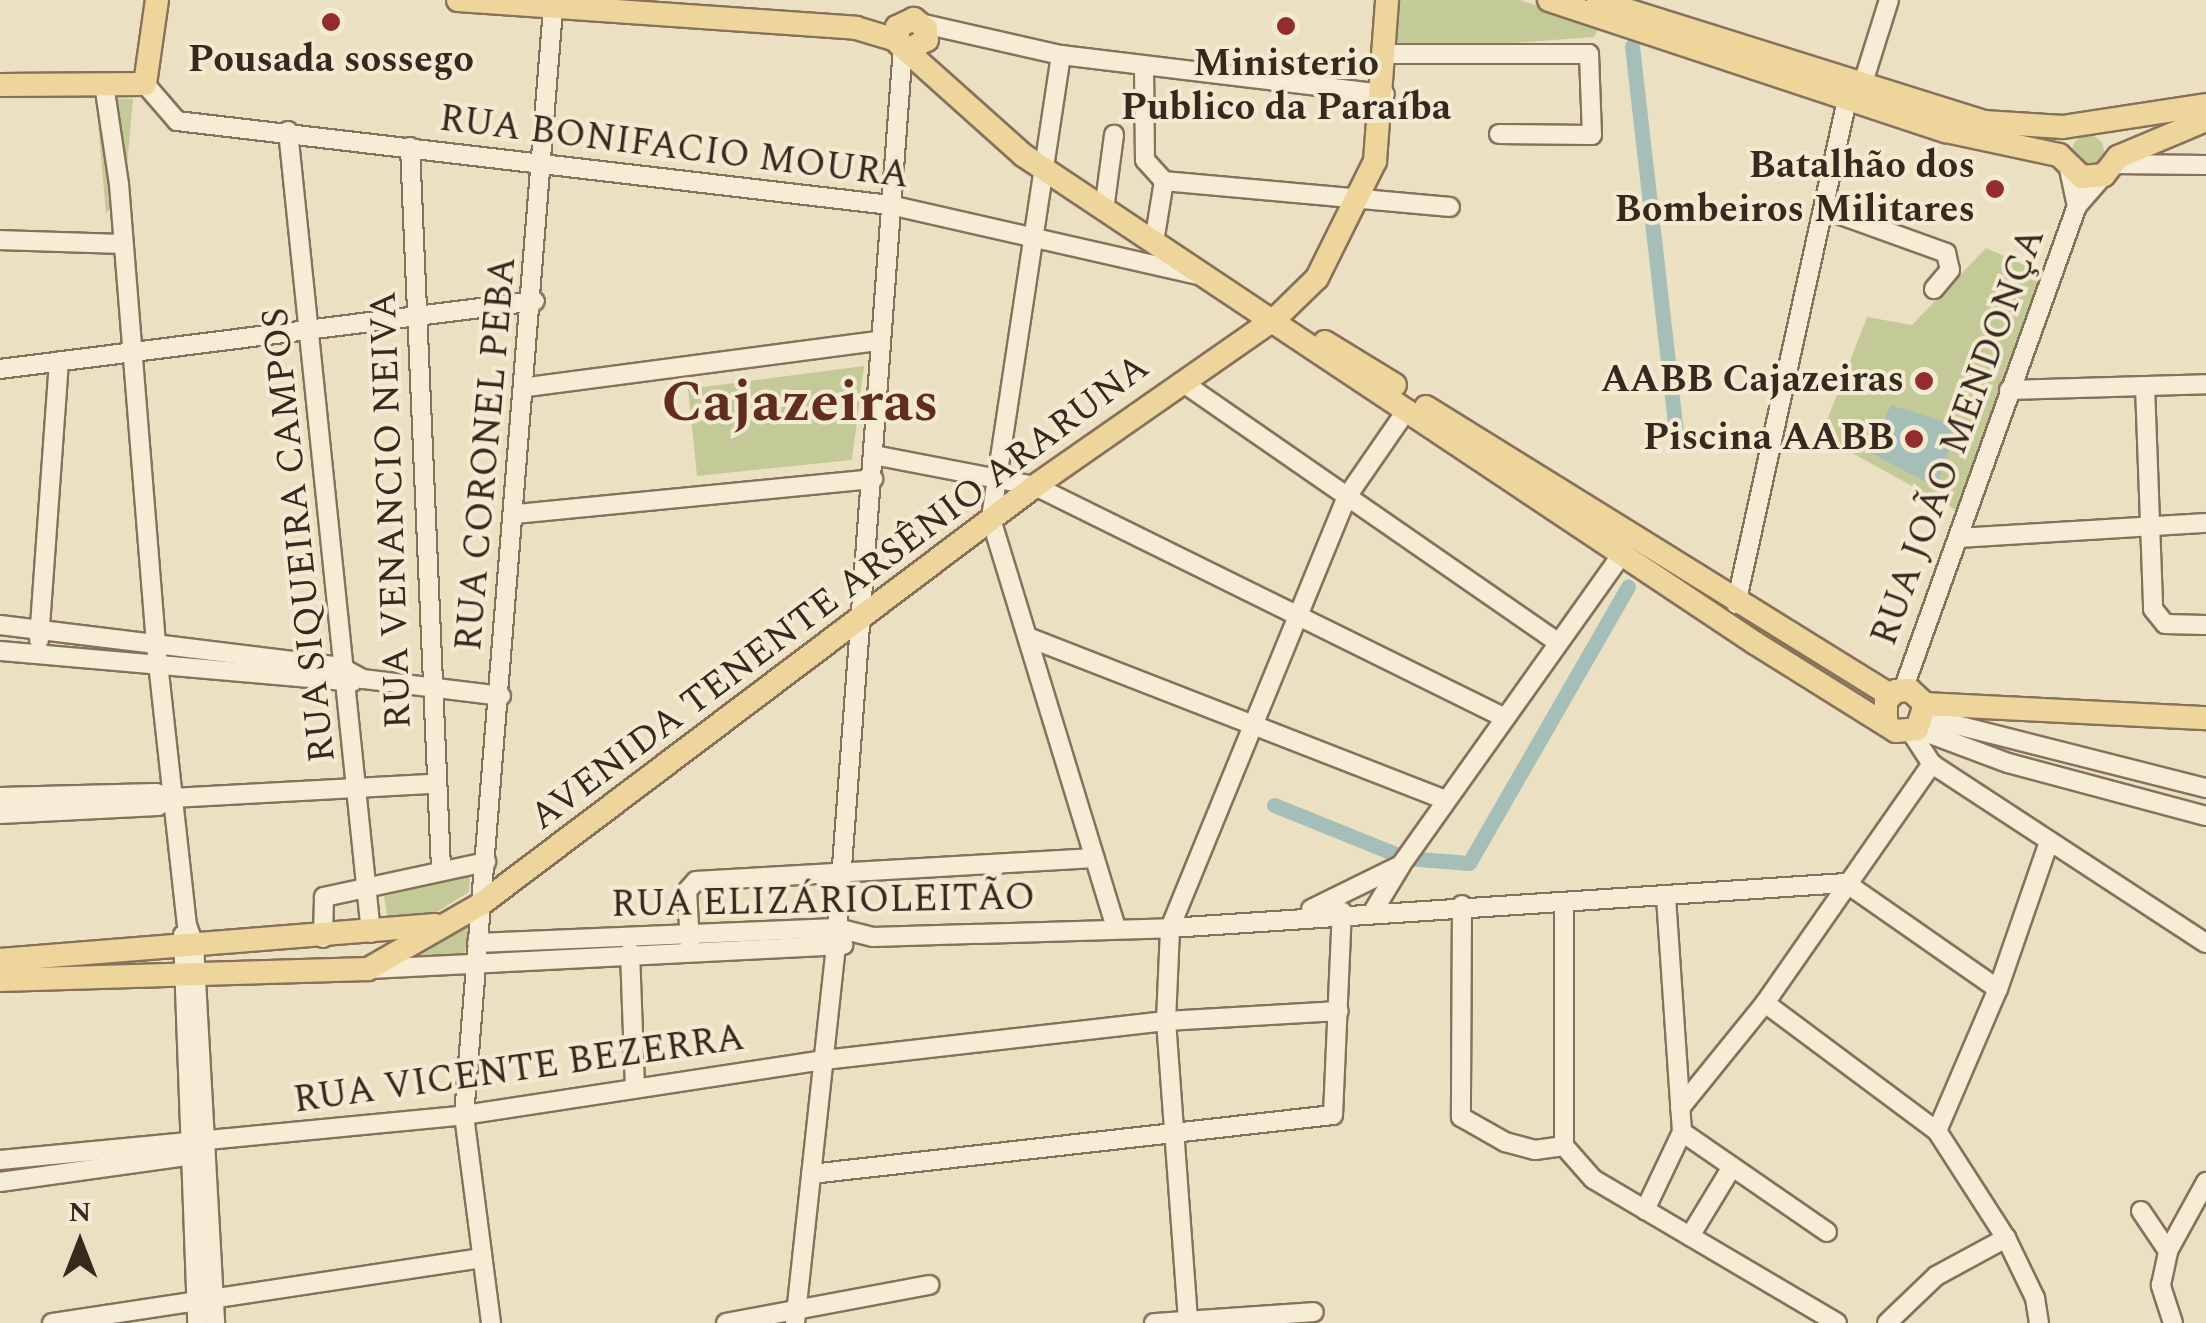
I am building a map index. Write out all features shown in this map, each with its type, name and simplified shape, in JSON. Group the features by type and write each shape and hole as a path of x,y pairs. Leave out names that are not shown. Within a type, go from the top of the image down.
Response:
{"main road":[{"path":"0,85 146,84 157,0"},
{"path":"458,0 856,28 912,28 936,57 936,80 1043,169 1104,210 1150,253 1207,277 1276,318 1620,556 1886,722 2206,718"},
{"name":"AVENIDA TENENTE ARSÊNIO ARARUNA","path":"368,968 481,904 990,519 1276,318 1317,278 1360,201 1376,161 1385,94 1382,54 1387,0"},
{"path":"1549,0 1854,93 1984,122 2063,128 2087,120 2106,124 2206,105"},
{"path":"1596,0 1626,4 1946,131 2064,162 2082,178 2206,120"},
{"path":"2106,124 2112,165"},
{"path":"2063,128 2064,162"},
{"path":"1302,335 1353,355 1736,604 1896,692 1920,720"},
{"path":"1886,722 1896,692"},
{"path":"0,960 187,938 322,938 445,924"},
{"path":"0,980 368,968"}],"street":[{"path":"1736,604 1824,209 1854,93 1889,0"},
{"name":"RUA CORONEL PEBA","path":"490,1323 464,1115 474,967 528,388 539,161 554,4"},
{"path":"796,1316 842,873 890,204 912,28 1144,66 1385,94"},
{"path":"1061,54 990,519 1030,638 1116,928"},
{"path":"1382,54 1589,54 1592,135 1499,134"},
{"path":"1144,66 1145,160 1164,181 1450,208"},
{"path":"104,84 187,938 201,1146 204,1300 197,1323"},
{"name":"RUA BONIFACIO MOURA","path":"146,84 177,120 890,204 1150,253"},
{"name":"RUA SIQUEIRA CAMPOS","path":"288,131 314,328 342,676 358,790 371,933"},
{"path":"1104,210 1114,135"},
{"name":"RUA VENANCIO NEIVA","path":"410,148 421,314 428,687 441,870"},
{"path":"2064,162 2077,206"},
{"path":"2077,206 2112,165 2206,165"},
{"path":"1150,253 1164,181"},
{"name":"RUA JOÃO MENDONÇA","path":"1896,692 1959,538 2077,206"},
{"path":"1824,209 1946,253 1950,270 1934,289"},
{"path":"0,240 121,244"},
{"path":"0,369 535,301"},
{"path":"528,388 878,341"},
{"path":"38,655 59,362"},
{"path":"1182,382 1558,642"},
{"path":"2009,390 2206,384"},
{"path":"2146,386 2156,617 2175,626 2206,625"},
{"path":"1188,1320 1166,1021 1170,928 1258,724 1346,498 1406,411"},
{"path":"874,454 1035,486 1300,612 1504,718"},
{"path":"516,514 873,479"},
{"path":"1959,538 2206,523"},
{"path":"1374,910 1445,800 1620,556"},
{"path":"0,625 500,696"},
{"path":"1030,638 1445,800"},
{"path":"0,651 158,669 342,676"},
{"path":"1920,720 2206,788"},
{"path":"1920,720 1932,764 2206,943"},
{"path":"1920,720 2043,773 2206,816"},
{"path":"2043,773 2050,748"},
{"path":"1680,1108 1765,1003 1932,764"},
{"path":"0,797 156,793 172,798 434,784"},
{"path":"0,814 158,806 172,798"},
{"path":"1938,1132 1998,988 2049,842"},
{"path":"690,955 688,884 1094,858"},
{"path":"322,938 324,898 486,862"},
{"path":"1298,915 1402,865"},
{"path":"1846,883 1998,988"},
{"name":"RUA ELIZÁRIOLEITÃO","path":"477,943 690,934 836,938 1170,928 1342,912 1462,905 1564,906 1846,883"},
{"path":"1645,1210 1682,1132 1666,899"},
{"path":"1462,905 1461,1116 1505,1142 1535,1150 1564,1146"},
{"path":"1564,906 1564,1146 1594,1179 1837,1323"},
{"path":"811,1174 1174,1137 1333,1116 1342,912"},
{"path":"629,936 635,1088"},
{"path":"368,968 630,959 836,938"},
{"path":"1765,1003 1938,1132 2006,1238 2039,1319"},
{"name":"RUA VICENTE BEZERRA","path":"0,1160 201,1146 464,1115 824,1060 1166,1021 1340,1011"},
{"path":"1682,1132 1827,1232"},
{"name":"RUA VICENTE BEZERRA","path":"0,1182 201,1146"},
{"path":"1690,1236 1732,1167"},
{"path":"2174,1323 2161,1285 2168,1251 2206,1182"},
{"path":"2141,1211 2168,1251"},
{"path":"1887,1323 1936,1276 2006,1238"},
{"path":"52,1323 481,1258"},
{"path":"726,1323 796,1316 928,1285"},
{"path":"204,1300 215,1323"},
{"path":"1154,1323 1314,1312"}],"green space":[{"path":"1398,0 1520,0 1599,27 1594,37 1391,52"},
{"path":"96,99 133,99 125,188 106,214"},
{"path":"2088,135 2099,140 2104,151 2099,162 2088,167 2077,162 2072,151 2077,140"},
{"name":"AABB Cajazeiras","path":"1986,248 2047,275 1956,510 1821,436 1867,317 1912,325"},
{"path":"864,366 852,460 697,476 688,389"},
{"path":"470,874 469,892 424,920 388,922 384,895"},
{"path":"470,917 464,959 415,959 449,936"}],"water":[{"name":"Piscina AABB","path":"1891,405 1957,426 1937,488 1869,452"}],"waterway":[{"path":"1632,46 1676,432"},
{"path":"1406,858 1469,863 1628,586"},
{"path":"1274,805 1395,854"}],"place":[{"name":"Pousada sossego","path":"331,22"},
{"name":"Ministerio Publico da Paraíba","path":"1286,26"},
{"name":"Batalhão dos Bombeiros Militares","path":"1995,189"},
{"name":"AABB Cajazeiras","path":"1924,381"},
{"name":"Piscina AABB","path":"1914,439"}],"district":[{"name":"Cajazeiras","path":"800,403"}]}
